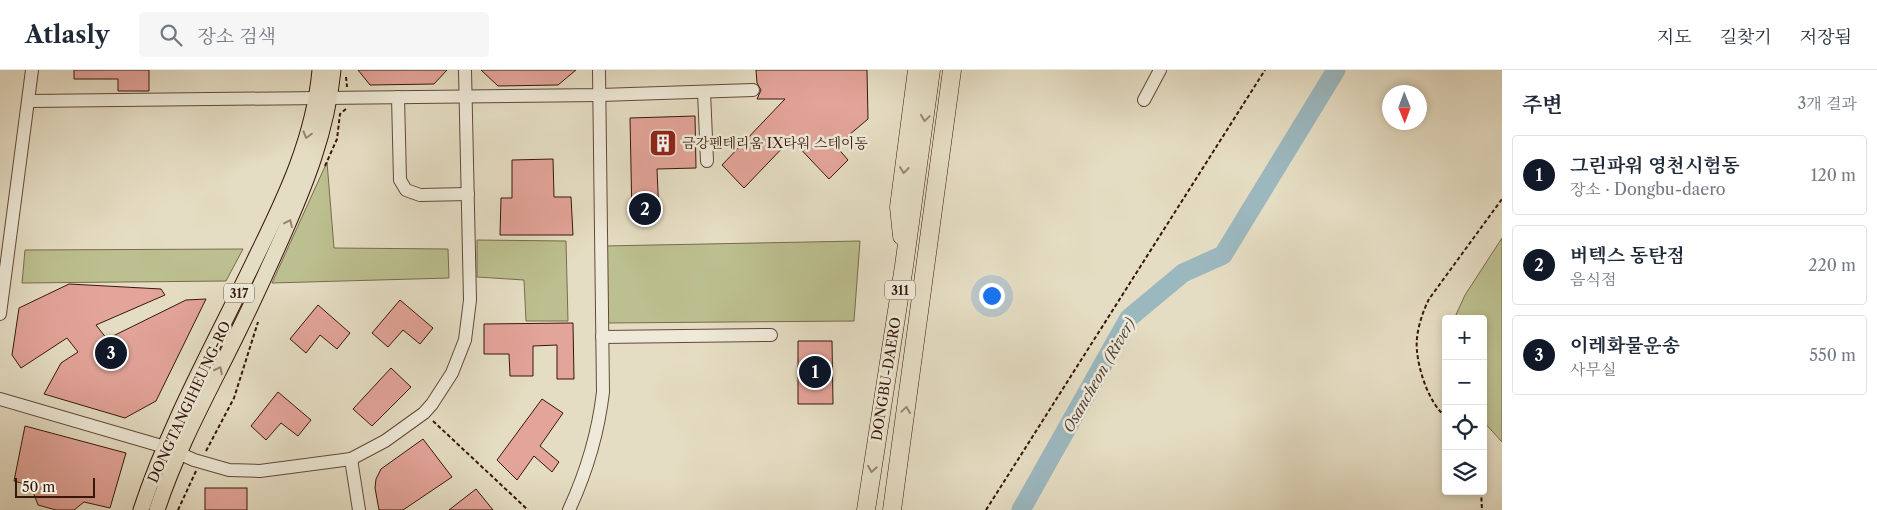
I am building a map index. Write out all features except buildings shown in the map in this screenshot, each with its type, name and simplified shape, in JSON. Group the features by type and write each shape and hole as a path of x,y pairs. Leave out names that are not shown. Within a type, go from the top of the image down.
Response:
{"highway":[{"path":"904,266 899,207 917,70"},
{"name":"DONGBU-DAERO","path":"866,510 904,266 931,70"},
{"name":"DONGBU-DAERO","path":"892,510 952,70"},
{"path":"919,316 938,234 962,70"}],"main road":[{"name":"DONGTANGIHEUNG-RO","path":"320,70 324,98"},
{"name":"DONGTANGIHEUNG-RO","path":"141,510 171,450 241,327 303,192 320,144 324,98 333,70"},
{"name":"DONGTANGIHEUNG-RO","path":"157,510 171,450"}],"street":[{"path":"0,314 32,70"},
{"path":"0,399 171,450 229,470 301,467 351,459 385,442 424,413 452,373 465,340 470,300 465,70"},
{"path":"569,510 583,480 600,422 602,337 599,70"},
{"path":"1144,100 1160,70"},
{"path":"29,101 600,95 752,90"},
{"path":"704,92 707,161"},
{"path":"398,97 400,180 406,190 420,195 468,194"},
{"path":"602,337 771,335"},
{"path":"351,459 359,510"}],"path":[{"path":"986,510 1265,70"},
{"path":"1442,411 1426,387 1417,350 1422,313 1502,199"},
{"path":"424,413 528,510"},
{"path":"1481,495 1482,510"}],"green space":[{"path":"327,162 334,248 448,249 449,278 272,283"},
{"path":"1502,238 1502,442 1487,425 1487,315 1456,315 1465,295"},
{"path":"477,240 566,241 568,321 526,321 524,280 477,277"},
{"path":"860,241 854,321 606,323 603,246"},
{"path":"243,249 226,281 22,283 25,250"}],"waterway":[{"name":"Osancheon (River)","path":"1021,510 1129,318 1183,273 1223,255 1336,70"}],"place":[{"name":"금강펜테리움 IX타워 스테이동","path":"663,143"},
{"name":"버텍스 동탄점","path":"645,209"},
{"name":"이레화물운송","path":"111,353"},
{"name":"그린파워 영천시험동","path":"815,372"}]}
